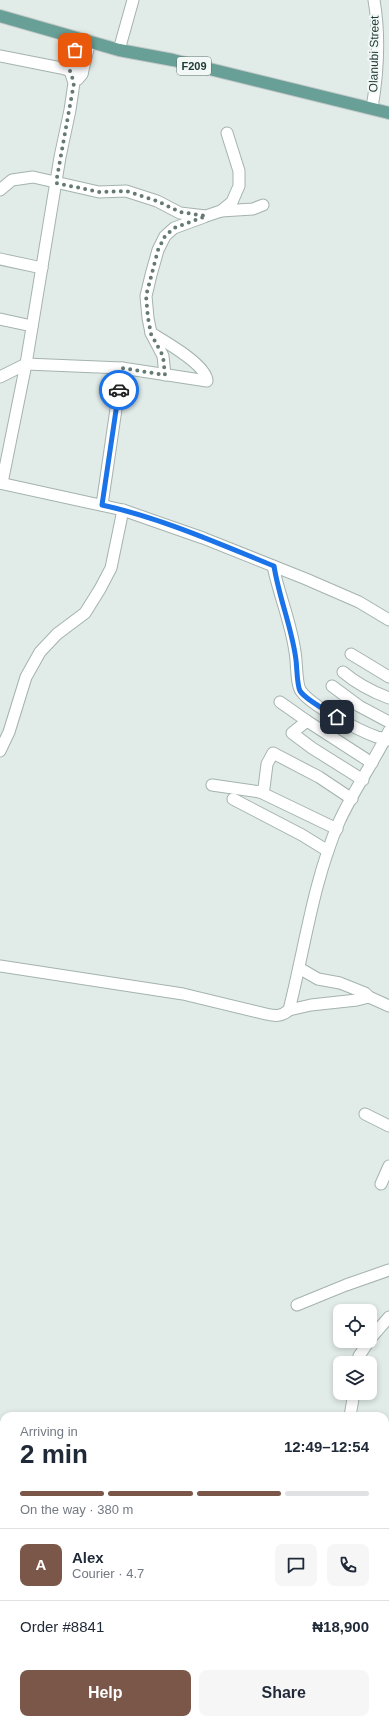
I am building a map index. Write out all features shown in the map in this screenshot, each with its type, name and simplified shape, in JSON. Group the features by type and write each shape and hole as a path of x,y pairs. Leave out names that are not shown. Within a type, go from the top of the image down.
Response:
{"main road":[{"name":"F209","path":"0,16 119,50 173,60 389,113"}],"street":[{"path":"119,50 133,0"},
{"name":"Olanubi Street","path":"372,108 376,85 377,20 374,0"},
{"path":"78,38 70,71 74,83 26,364 1,483 123,510 204,538 359,602 389,620"},
{"path":"74,83 82,74 90,41"},
{"path":"0,56 82,74"},
{"path":"221,212 232,202 239,186 239,170 227,133"},
{"path":"2,184 12,180 33,177 99,192 126,191 157,201 180,212 206,216"},
{"path":"165,375 163,356 151,334 146,296 158,250 165,236 174,228 206,216 221,212 246,210 263,204"},
{"path":"0,259 42,268"},
{"path":"0,319 32,326"},
{"path":"0,377 26,364 122,368 207,381 206,375 181,351 151,334"},
{"path":"102,505 122,368"},
{"path":"0,751 9,732 26,677 40,652 57,634 84,613 100,589 111,568 123,510"},
{"path":"274,566 278,589 288,618 295,650 300,690 306,697 337,717 378,738 388,736"},
{"path":"351,654 389,677"},
{"path":"344,672 349,677 389,698"},
{"path":"332,686 359,706 389,722"},
{"path":"280,702 307,722 372,763"},
{"path":"307,722 292,733 312,748 363,780"},
{"path":"289,1010 312,902 328,851 337,828 352,799 388,736"},
{"path":"260,792 264,788 266,764 273,753 319,777 352,799"},
{"path":"212,785 260,792 337,828"},
{"path":"232,798 302,835 328,851"},
{"path":"0,966 183,994 277,1016 284,1014 289,1010 311,1005 357,1000 368,997"},
{"path":"299,968 318,979 340,983 365,993 368,997 389,1006"},
{"path":"365,1114 389,1126"},
{"path":"381,1184 389,1166"},
{"path":"297,1305 346,1285 389,1270"},
{"path":"377,1331 389,1317"},
{"path":"351,1412 353,1400"}],"way so far":[{"path":"75,50 70,71 74,83 56,183 99,192 126,191 157,201 180,212 206,216 174,228 165,236 158,250 146,296 151,334 163,356 165,375 122,368 119,390"}],"route":[{"path":"119,390 102,505 123,510 204,538 274,566 278,589 288,618 295,650 300,690 306,697 337,717"}]}
